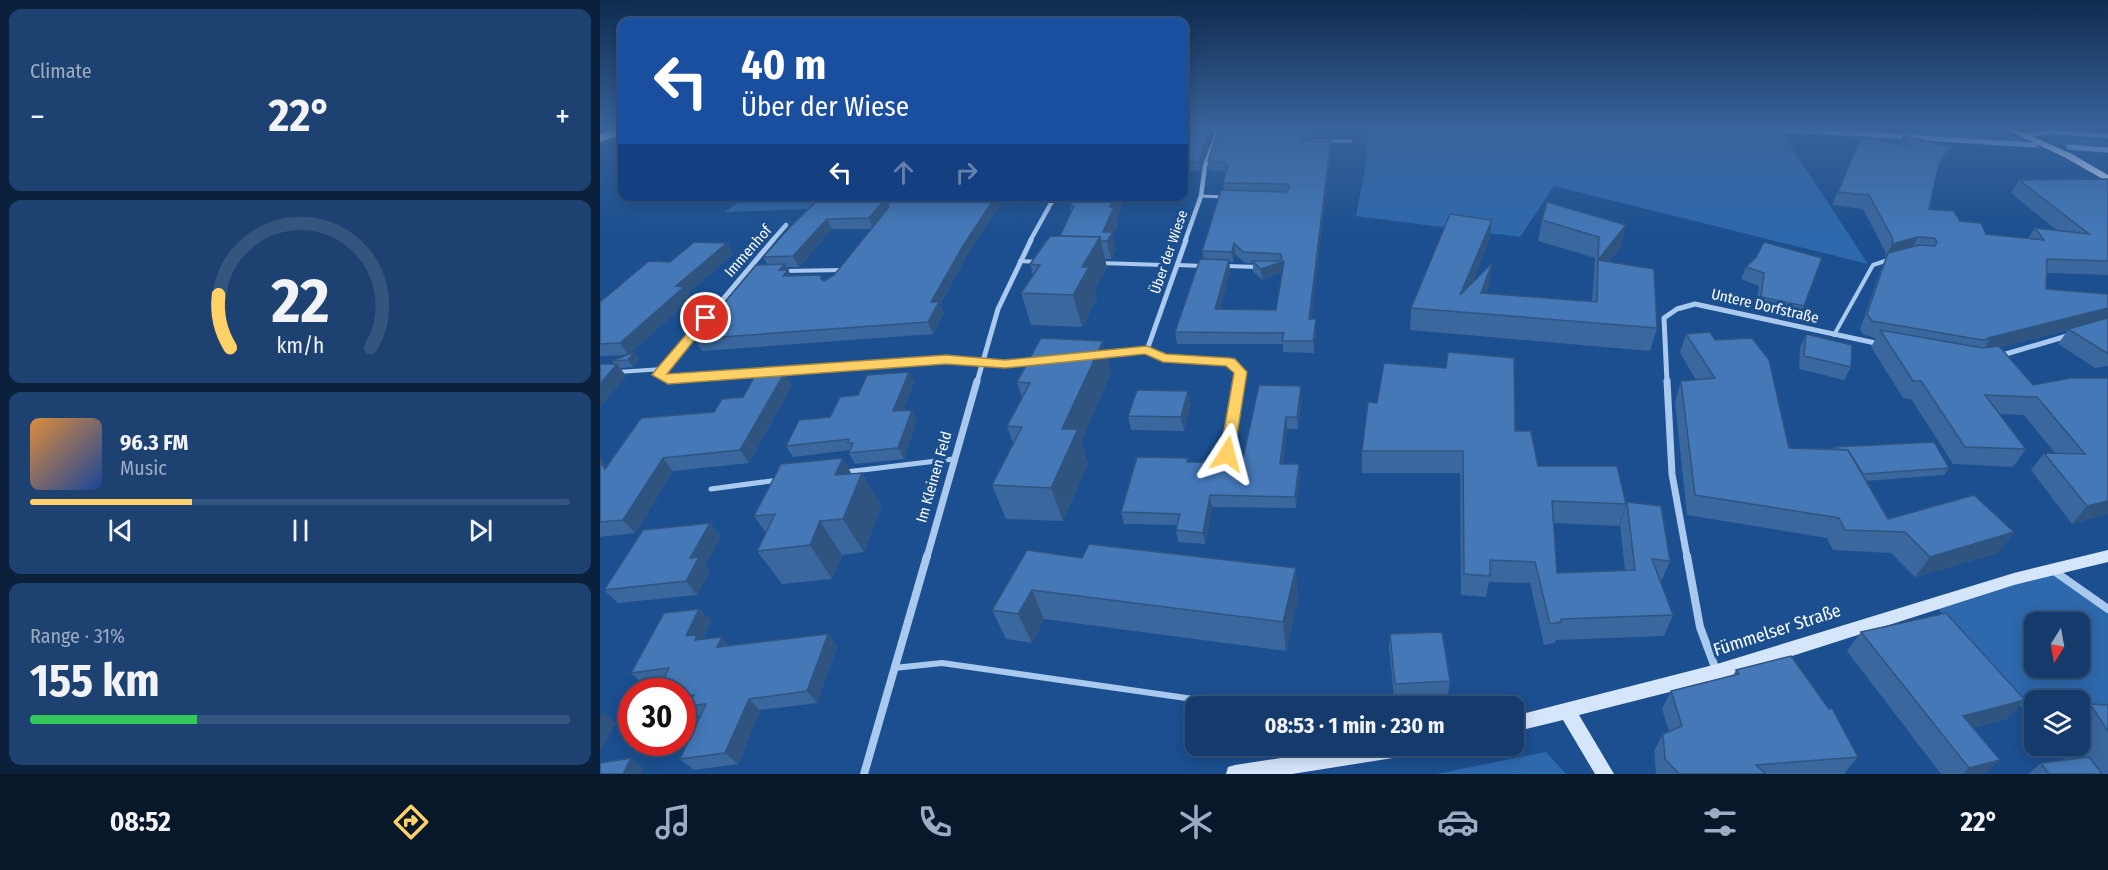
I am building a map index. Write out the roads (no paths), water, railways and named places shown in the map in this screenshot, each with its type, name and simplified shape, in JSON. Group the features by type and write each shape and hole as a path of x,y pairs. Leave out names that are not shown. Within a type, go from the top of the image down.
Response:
{"street":[{"name":"Über der Wiese","path":"1147,350 1201,196 1206,164"},
{"path":"2083,164 2108,178"},
{"name":"Im Kleinen Feld","path":"864,774 998,309 1020,261 1052,201"},
{"name":"Immenhof","path":"663,369 786,225"},
{"name":"Untere Dorfstraße","path":"1717,672 1700,627 1672,474 1664,318 1677,309 1695,304 1887,345"},
{"path":"1996,357 2074,334"},
{"path":"1088,356 1147,350 1163,358 1230,362 1241,372 1227,454"},
{"path":"663,369 658,375 668,380 946,359 1005,364 1041,361"},
{"name":"Fümmelser Straße","path":"1524,722 1717,672 2051,569 2108,556"},
{"path":"2051,569 2108,609"},
{"path":"1567,711 1605,774"},
{"path":"1234,774 1348,756"}],"lane":[{"path":"1201,196 1233,197"},
{"path":"1834,335 1873,265 1892,259"},
{"path":"1020,261 1044,262"},
{"path":"1092,263 1163,265"},
{"path":"1178,265 1212,266"},
{"path":"1223,266 1268,267"},
{"path":"777,272 845,270 840,276"},
{"path":"743,273 755,272"},
{"path":"610,372 663,369"},
{"path":"838,473 953,459"},
{"path":"711,489 781,480"},
{"path":"894,668 942,663 1185,698"}]}
